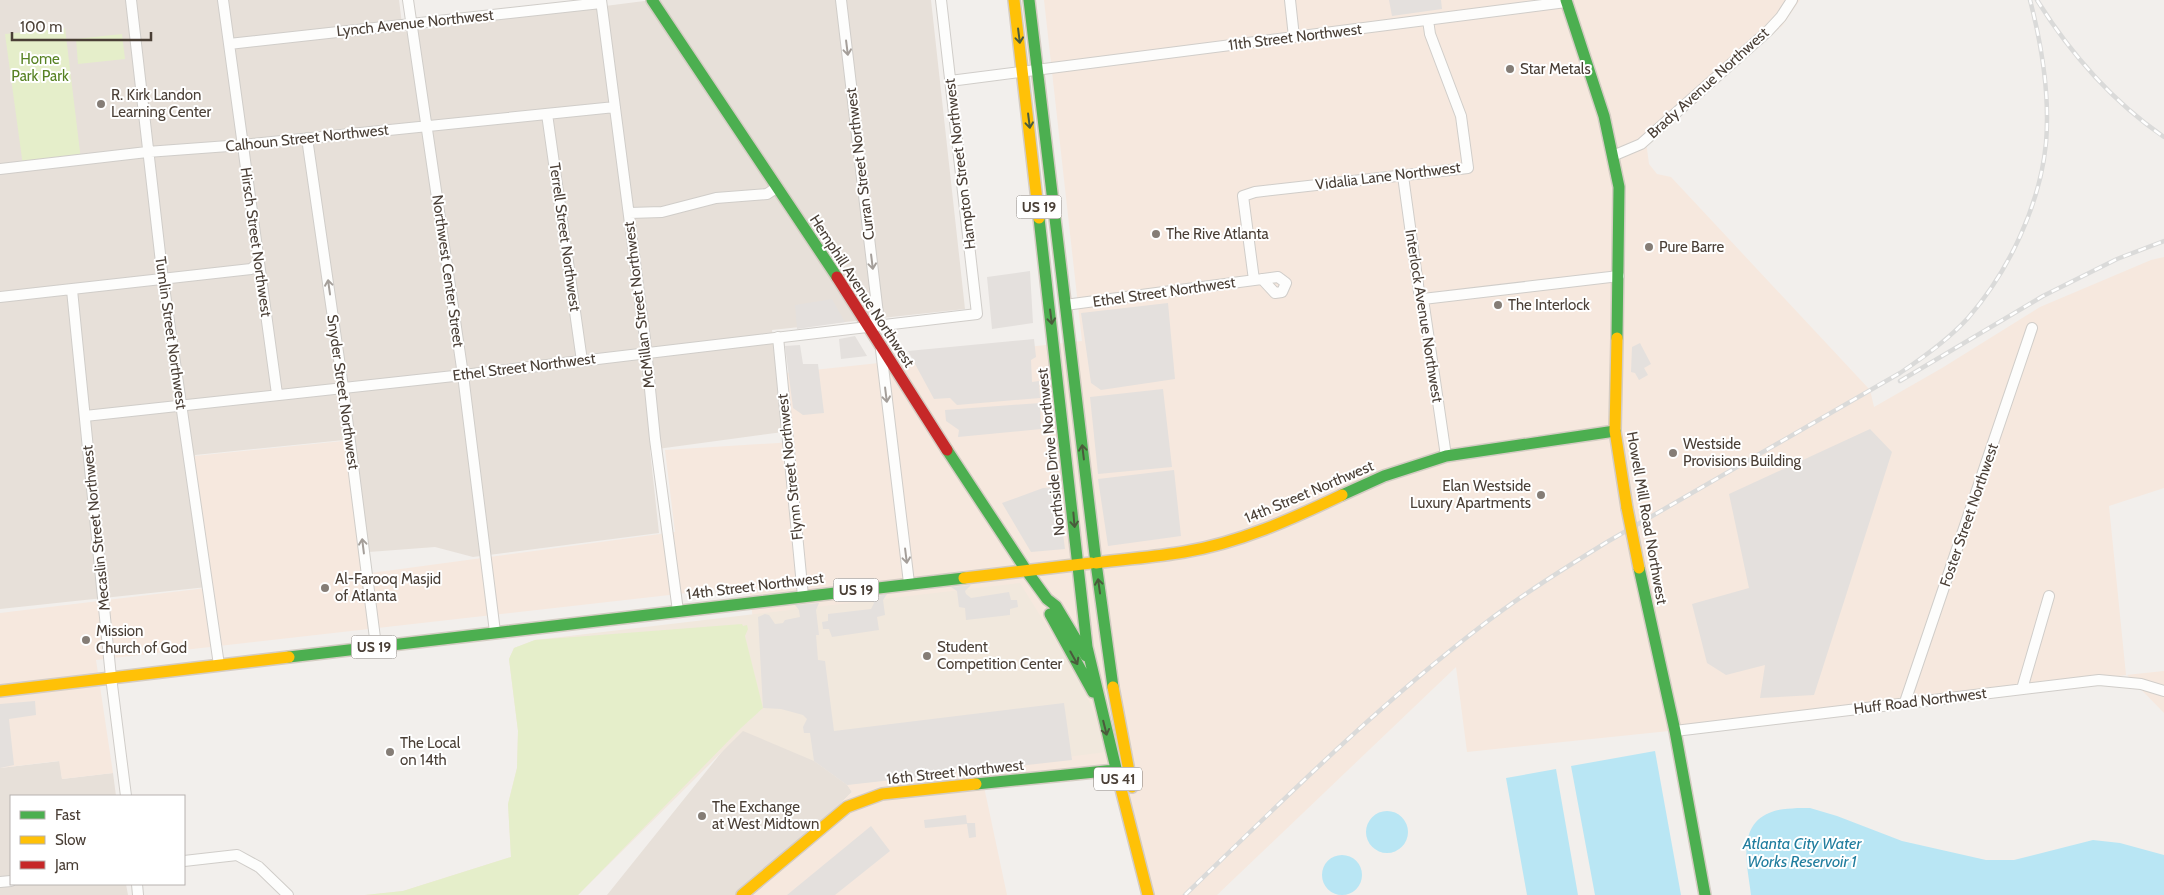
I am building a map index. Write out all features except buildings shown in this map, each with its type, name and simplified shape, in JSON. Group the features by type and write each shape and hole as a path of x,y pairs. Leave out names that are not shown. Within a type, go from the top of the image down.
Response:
{"main road":[{"name":"Hemphill Avenue Northwest","path":"652,0 870,327 880,347 1026,570 1047,599 1056,606 1091,663 1113,690"},
{"name":"Northside Drive Northwest","path":"1014,0 1068,454 1078,565 1091,663 1115,770 1148,895"},
{"name":"Northside Drive Northwest","path":"1029,0 1113,690 1137,809 1157,895"},
{"name":"Howell Mill Road Northwest","path":"1566,1 1598,94 1616,155 1619,187 1615,431 1638,568 1675,731 1705,895"},
{"path":"1040,217 1049,240 1054,290 1065,306"},
{"name":"14th Street Northwest","path":"0,690 1185,552 1242,538 1292,519 1384,476 1446,456 1615,431"},
{"name":"Hemphill Avenue Northwest","path":"1047,599 1049,612 1099,704"},
{"name":"16th Street Northwest","path":"742,895 847,807 882,794 1115,770"}],"street":[{"name":"Tumlin Street Northwest","path":"131,0 163,280 219,665"},
{"name":"Hirsch Street Northwest","path":"223,0 277,394"},
{"name":"Northwest Center Street","path":"408,0 463,374 495,632"},
{"name":"Curran Street Northwest","path":"841,0 878,314 870,327"},
{"name":"Hampton Street Northwest","path":"941,0 977,314 962,316"},
{"path":"1290,0 1294,37"},
{"name":"Brady Avenue Northwest","path":"1616,155 1641,144 1768,31 1792,0"},
{"name":"11th Street Northwest","path":"950,81 1566,1"},
{"name":"Lynch Avenue Northwest","path":"229,44 601,2"},
{"name":"McMillan Street Northwest","path":"601,2 678,611"},
{"name":"Vidalia Lane Northwest","path":"1258,280 1243,196 1254,192 1468,168 1461,116 1430,34 1428,20"},
{"name":"Calhoun Street Northwest","path":"0,169 147,152 242,145 615,107"},
{"name":"Terrell Street Northwest","path":"547,114 582,361"},
{"name":"Snyder Street Northwest","path":"307,138 343,387 376,646"},
{"name":"Interlock Avenue Northwest","path":"1403,176 1419,292 1423,299 1446,456"},
{"path":"629,213 662,212 716,198 768,194 776,188"},
{"path":"0,297 251,269 258,263"},
{"path":"1423,299 1618,276"},
{"name":"Ethel Street Northwest","path":"1065,306 1258,280"},
{"name":"Mecaslin Street Northwest","path":"72,290 111,677 126,795"},
{"name":"Ethel Street Northwest","path":"85,416 582,361 962,316"},
{"name":"Foster Street Northwest","path":"1905,702 2032,328"},
{"name":"Flynn Street Northwest","path":"778,337 803,596"},
{"path":"880,347 909,583"},
{"path":"2022,689 2049,596"},
{"name":"Huff Road Northwest","path":"1675,731 2099,680 2141,684 2164,691"},
{"path":"185,861 236,855 259,867 288,895"}],"shaded area":[{"path":"0,0 399,0 403,32 652,0 931,0 965,309 772,330 783,432 650,450 659,533 473,557 435,547 369,552 354,439 195,455 207,587 0,609"},
{"path":"1044,0 1800,0 1782,26 1646,141 1649,164 1657,174 1671,177 1870,390 1874,407 1942,368 2040,307 2151,260 2164,257 2164,488 2109,506 2126,675 2164,671 2164,713 2127,675 1669,731 1467,752 1456,667 1217,895 1149,895 1117,771 983,782 1007,895 747,895 852,792 827,755 763,708 749,586 96,660 113,773 62,779 59,761 0,768 0,613 206,588 194,456 353,440 371,573 675,532 665,450 794,442 786,373 1082,341"},
{"path":"1389,0 1441,0 1442,9 1392,16"},
{"path":"1030,271 1033,323 992,329 987,277"},
{"path":"832,299 845,322 797,329 795,305"},
{"path":"1168,303 1175,379 1101,390 1091,383 1081,313"},
{"path":"855,336 867,356 841,359 839,339"},
{"path":"1034,339 1036,357 1031,360 1032,382 1039,381 1040,398 957,405 950,398 934,399 908,351"},
{"path":"1640,343 1651,364 1644,368 1648,375 1639,380 1635,373 1631,372 1632,347"},
{"path":"800,345 803,364 818,364 824,413 803,415 793,408 785,346"},
{"path":"1163,389 1172,467 1098,474 1090,397"},
{"path":"1040,403 1041,429 958,437 959,430 946,421 945,410"},
{"path":"1870,429 1892,452 1814,695 1760,698 1765,665 1726,675 1707,663 1692,604 1749,588 1729,494"},
{"path":"1174,470 1181,536 1108,546 1098,479"},
{"path":"1057,487 1065,549 1031,552 1002,503 1043,488"},
{"path":"1020,583 1080,680 1095,715 1106,752 847,785 814,761 743,731 578,895 365,895 403,891 511,857 508,804 517,768 518,731 509,659 514,648 535,640"},
{"path":"971,585 965,591 971,598 1009,592 1011,600 1017,600 1018,607 1010,609 1010,615 966,620 965,608 959,607 957,591 951,587"},
{"path":"887,594 883,600 885,615 877,617 879,630 832,637 829,629 823,629 822,622 828,621 828,614 871,609 874,603 870,597"},
{"path":"819,603 816,610 819,635 816,635 818,660 825,661 834,731 1064,703 1072,760 847,785 814,761 810,733 804,733 803,727 807,719 803,715 781,709 763,708 758,617 765,614 769,615 775,624 783,623 785,620 800,617 799,610 795,605"},
{"path":"35,701 36,715 9,719 14,765 0,768 0,704"},
{"path":"741,728 833,763 852,792 747,895 607,895"},
{"path":"60,761 62,779 113,773 116,795 10,795 10,885 126,885 128,895 0,895 0,768"},
{"path":"966,815 967,823 975,823 976,837 969,838 967,824 925,828 924,820"},
{"path":"871,826 890,851 835,895 787,895"}],"green space":[{"name":"Home Park Park","path":"65,28 81,160 23,166 5,34"},
{"path":"122,34 125,59 78,64 76,39"},
{"path":"742,624 743,626 747,625 748,629 745,636 763,708 741,728 578,895 365,895 403,891 511,857 508,804 517,768 518,731 509,659 514,648 535,640"}],"water":[{"path":"1655,751 1681,895 1595,895 1571,766"},
{"path":"1556,769 1578,895 1527,895 1506,778"},
{"name":"Atlanta City Water Works Reservoir 1","path":"1797,808 1810,808 1837,816 1902,841 1986,860 2014,860 2093,840 2120,843 2164,855 2164,895 1751,895 1747,849 1748,838 1752,828 1759,819 1769,813"},
{"path":"1391,811 1399,814 1405,820 1408,832 1405,844 1399,850 1383,853 1375,850 1369,844 1366,828 1369,820 1375,814"},
{"path":"1338,855 1346,855 1353,858 1359,864 1362,875 1359,886 1353,892 1346,895 1338,895 1331,892 1325,886 1322,879 1322,871 1325,864 1331,858"}],"railway":[{"path":"1185,895 1368,721 1444,655 1499,613 1607,542 1900,373 1936,348 1968,318 1997,280 2020,236 2037,190 2043,166 2047,125 2046,89 2038,35 2030,0"},
{"path":"2037,0 2063,39 2093,75 2127,108 2164,137"},
{"path":"1900,381 2043,296 2117,259 2164,241"}],"traffic: fast":[{"path":"652,0 837,277"},
{"path":"1029,0 1096,563 1113,687"},
{"path":"1566,0 1604,116 1619,187 1617,338"},
{"path":"1039,218 1087,647 1119,781"},
{"path":"1342,495 1384,476 1446,456 1615,431"},
{"path":"947,450 1026,570 1047,599 1056,606 1086,656"},
{"path":"1639,568 1675,731 1705,895"},
{"path":"289,657 964,578"},
{"path":"1050,614 1093,692"},
{"path":"976,784 1115,770"}],"traffic: slow":[{"path":"1014,0 1039,218"},
{"path":"1617,338 1615,431 1627,508"},
{"path":"1096,563 1173,554 1225,543 1285,521 1342,495"},
{"path":"1627,508 1639,568"},
{"path":"964,578 1091,563"},
{"path":"0,691 289,657"},
{"path":"1113,687 1132,787"},
{"path":"1119,781 1148,895"},
{"path":"742,895 847,807 882,794 976,784"}],"traffic: jam":[{"path":"837,277 947,450"}],"place":[{"name":"Star Metals","path":"1510,69"},
{"name":"R. Kirk Landon Learning Center","path":"101,104"},
{"name":"The Rive Atlanta","path":"1156,234"},
{"name":"Pure Barre","path":"1649,247"},
{"name":"The Interlock","path":"1498,305"},
{"name":"Westside Provisions Building","path":"1673,453"},
{"name":"Elan Westside Luxury Apartments","path":"1541,495"},
{"name":"Al-Farooq Masjid of Atlanta","path":"325,588"},
{"name":"Mission Church of God","path":"86,640"},
{"name":"Student Competition Center","path":"927,656"},
{"name":"The Local on 14th","path":"390,752"},
{"name":"The Exchange at West Midtown","path":"702,816"}]}
